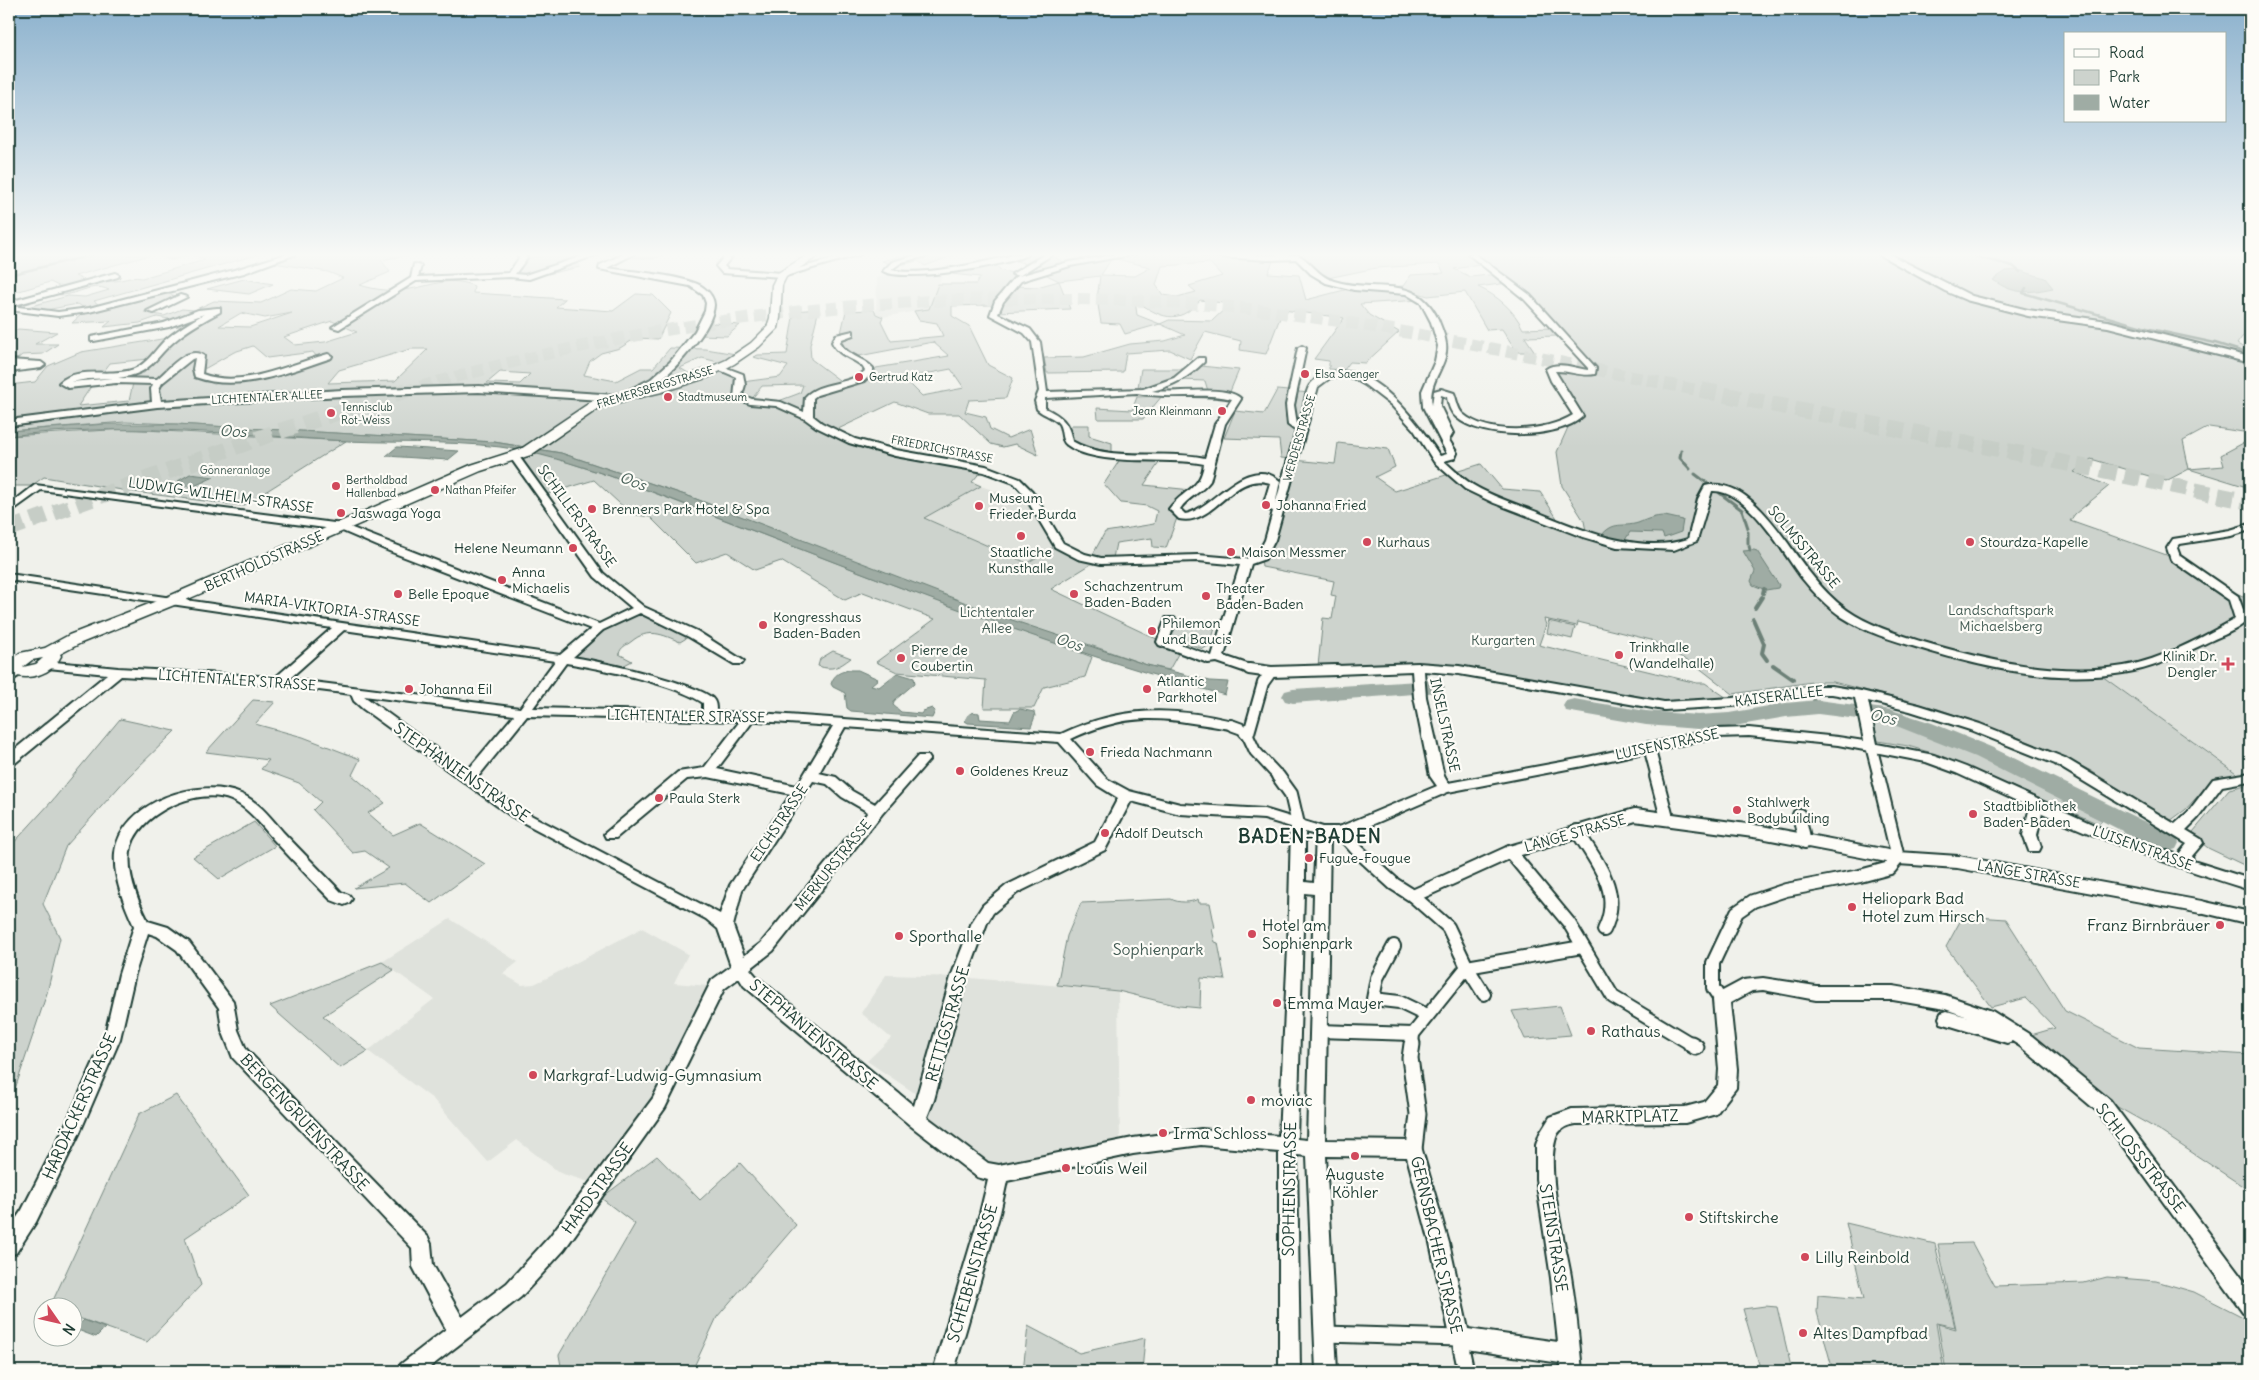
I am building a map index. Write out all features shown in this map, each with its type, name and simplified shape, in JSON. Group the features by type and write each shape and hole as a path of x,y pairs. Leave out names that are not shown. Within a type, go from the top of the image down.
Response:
{"main road":[{"name":"FREMERSBERGSTRASSE","path":"525,452 595,405 658,389 719,368 755,345 772,328 776,318"},
{"name":"BERTHOLDSTRASSE","path":"14,668 37,653 49,658 75,639 173,600 476,468 525,452"}],"street":[{"path":"94,339 166,325 184,318"},
{"path":"157,404 155,389 158,382 116,380 63,384 76,378 127,374 140,370 151,362 163,346 203,318"},
{"path":"336,327 350,318"},
{"path":"618,398 646,387 673,363 694,337 703,318"},
{"path":"1001,318 1032,336 1036,342 1043,395 1039,400 1041,409 1056,416 1065,424 1068,442 1076,447 1125,456 1182,457 1209,462"},
{"path":"1431,318 1442,340 1441,355 1426,384 1425,398 1430,415 1452,456 1437,460"},
{"path":"1445,440 1448,433 1436,406 1437,393 1440,392 1451,395 1453,408 1461,417 1471,422 1497,429 1513,431 1551,429 1570,423 1578,416 1574,406 1553,378 1550,369 1566,368 1588,374 1592,372 1592,368 1547,318"},
{"path":"2067,318 2108,324 2250,360"},
{"path":"808,417 809,397 814,393 861,379 869,372 869,368 865,363 843,354 837,348 836,342 839,338 850,333"},
{"path":"1302,348 1290,405 1293,426 1302,431"},
{"name":"LICHTENTALER ALLEE","path":"158,382 184,359 195,355 200,356 197,369 198,375 212,380 226,381 269,373 328,356"},
{"path":"1043,395 1137,390 1162,386 1192,370 1201,360"},
{"path":"9,363 41,365 9,369"},
{"name":"FRIEDRICHSTRASSE","path":"719,368 740,376 741,385 737,396 750,401 778,404 861,444 895,453 986,469 1016,480 1027,491 1059,545 1074,554 1101,561 1198,558 1246,562"},
{"name":"WERDERSTRASSE","path":"1246,562 1261,557 1270,540 1314,386 1332,374 1348,373 1368,383 1394,404 1418,429 1437,460"},
{"name":"LICHTENTALER ALLEE","path":"9,422 157,404 342,393 465,389 618,398"},
{"path":"1137,390 1155,394 1212,393 1237,399 1220,424 1209,462 1207,480 1182,499 1174,509 1180,515 1186,517 1197,515 1240,481 1253,476 1263,476 1274,481 1269,503 1270,507 1279,508"},
{"name":"SCHILLERSTRASSE","path":"525,452 544,495 599,575 640,608 693,634 738,661"},
{"name":"SOLMSSTRASSE","path":"1437,460 1469,486 1498,501 1581,533 1617,544 1674,548 1692,541 1698,530 1706,491 1716,486 1731,491 1747,502 1818,590 1844,613 1862,623 1914,642 1995,663 2044,671 2078,673 2124,669 2153,662 2241,620 2234,598"},
{"name":"LUDWIG-WILHELM-STRASSE","path":"9,510 39,487 342,527 393,549 599,628"},
{"path":"2250,527 2232,533 2177,541 2172,548 2176,558 2219,586 2250,612"},
{"path":"1217,658 1246,562"},
{"name":"MARIA-VIKTORIA-STRASSE","path":"9,577 563,659 644,677 703,696 710,707 709,716"},
{"path":"468,779 506,735 563,659 599,628 640,608"},
{"path":"1170,620 1163,642 1212,660 1217,658 1249,668 1271,672 1338,670"},
{"path":"280,681 342,626"},
{"name":"LICHTENTALER STRASSE","path":"49,658 118,672 280,681 523,712 749,717 1063,738"},
{"name":"KAISERALLEE","path":"1338,670 1480,673 1664,706 1733,702 1813,690 1832,690 1863,707 1914,708 1975,727 2060,761 2196,843 2185,855 2186,864"},
{"path":"9,762 118,672"},
{"path":"1248,736 1263,683 1271,672"},
{"name":"INSELSTRASSE","path":"1418,673 1419,694 1437,776 1446,788"},
{"name":"STEPHANIENSTRASSE","path":"356,691 358,698 367,706 516,813 711,915 725,926 740,968 750,982 917,1120 984,1170 999,1174"},
{"path":"1724,998 1713,988 1713,964 1737,912 1753,901 1786,890 1860,876 1890,868 1898,858 1863,707"},
{"path":"1231,725 1164,714 1146,714 1099,722 1063,738 1102,782 1124,794 1201,812 1264,814 1298,824"},
{"path":"708,772 749,717"},
{"name":"EICHSTRASSE","path":"725,926 735,889 810,776 841,723"},
{"name":"SOPHIENSTRASSE","path":"1231,725 1242,729 1263,761 1289,790 1298,824 1298,887 1288,1146 1289,1371"},
{"name":"LUISENSTRASSE","path":"1298,824 1323,832 1341,832 1446,788 1583,762 1716,733 1750,732 1871,746 1929,758 1961,770 2096,832 2186,864 2250,884"},
{"path":"1649,747 1667,818"},
{"name":"MERKURSTRASSE","path":"740,968 767,947 877,811 923,759"},
{"path":"611,834 683,775 708,772 800,791"},
{"path":"810,776 831,780 847,794 877,811"},
{"path":"2177,831 2193,815 2218,782 2250,777"},
{"path":"142,926 131,902 123,860 125,842 133,828 143,817 158,806 178,797 213,792 236,797 260,816 336,896 344,899"},
{"name":"RETTIGSTRASSE","path":"917,1120 925,1100 959,977 980,922 999,898 1017,885 1100,846 1125,798 1124,794"},
{"path":"2034,847 2030,835 2037,806"},
{"name":"LANGE STRASSE","path":"1413,896 1510,852 1635,815 1761,832 1805,842 1898,858 1958,862 2012,870 2250,918"},
{"path":"1799,815 1805,842"},
{"path":"1577,831 1603,873 1613,902 1610,917 1604,930"},
{"name":"SOPHIENSTRASSE","path":"1323,832 1316,1148 1326,1334 1326,1371"},
{"path":"1341,832 1359,852 1394,884 1413,896 1448,927 1467,967 1484,994"},
{"path":"1510,852 1569,923 1613,997 1696,1047"},
{"path":"1298,887 1321,889"},
{"name":"HARDÄCKERSTRASSE","path":"9,1246 29,1216 112,1039 127,974 142,926"},
{"name":"BERGENGRUENSTRASSE","path":"142,926 162,931 183,946 227,1006 230,1030 239,1053 421,1244 424,1267 458,1331"},
{"path":"1394,946 1378,974 1373,999 1399,1002 1426,1015"},
{"path":"1467,967 1582,947"},
{"name":"GERNSBACHER STRASSE","path":"1466,1371 1454,1306 1430,1204 1414,1149 1418,1114 1410,1058 1413,1034 1426,1015 1467,967"},
{"name":"HARDSTRASSE","path":"408,1371 514,1290 557,1243 659,1103 718,985 740,968"},
{"name":"SCHLOSSSTRASSE","path":"1724,998 1749,985 1763,984 1816,993 1893,993 1944,1002 1986,1016 2037,1050 2104,1106 2250,1305"},
{"name":"MARKTPLATZ","path":"1554,1124 1563,1119 1576,1116 1685,1115 1710,1108 1727,1088 1728,1069 1724,998"},
{"path":"1947,1018 1996,1031 2037,1050"},
{"path":"1318,1031 1413,1034"},
{"name":"STEINSTRASSE","path":"1554,1124 1548,1134 1544,1175 1560,1266 1570,1363"},
{"path":"999,1174 1133,1146 1201,1137 1316,1148 1414,1149"},
{"name":"SCHEIBENSTRASSE","path":"943,1371 990,1213 999,1174"},
{"path":"1326,1334 1459,1338 1570,1363"}],"shaded area":[{"path":"981,486 1030,503 1055,546 1027,563 924,518"},
{"path":"2242,621 2250,626 2250,774 2240,775 2095,671 2148,660"},
{"name":"Markgraf-Ludwig-Gymnasium","path":"450,919 518,962 503,974 522,985 534,984 547,978 642,928 688,954 674,983 709,986 648,1113 593,1183 560,1173 517,1140 488,1162 433,1099 368,1051 434,999 382,962"},
{"path":"886,975 959,977 1118,991 1120,1149 999,1174 917,1120 925,1100 867,1061 891,1038 861,1013"}],"green space":[{"path":"77,318 153,318 140,323 104,327 111,321 72,323"},
{"name":"Lichtentaler Allee","path":"165,318 232,318 219,326 250,327 276,318 668,318 658,339 636,338 620,348 601,353 590,361 584,375 616,381 641,368 653,368 670,348 706,349 736,354 722,363 702,358 680,368 693,376 675,382 719,368 740,376 741,385 742,382 780,377 788,366 753,357 758,355 787,354 793,318 817,318 810,345 811,359 843,383 874,374 876,368 949,356 933,342 859,356 843,349 839,342 844,318 882,318 881,321 891,341 943,336 937,323 918,318 956,318 969,326 988,365 1013,378 1006,398 969,400 965,412 986,417 990,429 1008,438 1030,429 1038,455 1015,444 1003,447 991,444 959,414 928,414 895,402 836,430 811,416 776,402 800,393 803,385 762,386 751,400 743,398 752,401 780,405 852,441 884,451 983,469 972,482 981,486 924,518 1027,563 1054,547 1071,556 1093,563 1051,589 1163,642 1178,654 1169,670 1147,665 1070,638 1063,646 1092,657 1085,677 1044,687 1034,708 984,708 986,680 897,672 876,662 935,619 863,592 845,600 781,561 755,570 727,552 696,563 650,517 631,514 594,480 544,495 519,463 536,453 552,457 610,476 902,588 909,583 691,497 561,453 494,442 176,424 125,422 9,431 9,385 35,382 48,366 81,352 168,338 148,359 110,363 101,375 144,373 165,346 193,325 144,329 169,319","holes":["332,321 357,332 325,342 295,345 284,337","253,346 267,358 313,352 319,360 256,379 214,384 193,376 194,358 175,371 167,371 183,357 200,351 197,369 206,368 234,352","411,349 428,349 395,381 328,383 339,370","663,368 669,369 648,386 651,390 631,396 607,397 638,387 651,380","951,369 964,388 922,396 904,378","500,372 530,374 520,384 487,383","133,383 129,401 78,406 92,385"]},
{"path":"1100,318 1146,318 1160,324 1125,334 1120,324 1101,323"},
{"path":"1215,318 1280,318 1266,354 1240,350 1241,341 1205,332 1190,359 1170,350 1126,353 1123,372 1047,373 1044,358 1084,357 1130,344 1165,341 1185,335 1160,324 1169,320 1212,321"},
{"path":"1344,318 1375,318 1399,332 1365,363 1350,362 1344,370 1329,369 1329,361 1314,359"},
{"path":"1480,318 1517,318 1523,329 1550,328 1558,336 1525,337 1535,352 1517,352 1502,329 1487,330"},
{"path":"1546,318 2250,318 2250,333 2242,337 2237,344 2250,351 2250,433 2209,427 2183,441 2189,469 2166,481 2091,459 2074,472 2109,486 2075,514 2070,521 2175,558 2219,586 2250,599 2250,625 2240,619 2148,660 2095,671 2239,775 2215,777 2185,810 2170,821 2091,771 2062,756 2017,737 1938,709 1833,682 1812,682 1733,694 1698,667 1651,640 1578,622 1577,626 1544,619 1546,625 1539,645 1697,683 1705,683 1733,702 1664,706 1480,673 1318,666 1323,618 1332,619 1336,596 1331,595 1334,581 1262,567 1261,557 1294,460 1335,464 1338,443 1388,449 1395,467 1375,477 1395,491 1481,464 1502,489 1540,492 1562,526 1586,531 1584,521 1562,486 1557,452 1570,423 1578,416 1550,369 1592,372"},
{"path":"714,323 740,325 727,336 700,335"},
{"path":"18,329 57,332 35,344 58,344 43,354 22,355 14,362 9,362 9,334"},
{"path":"1201,366 1239,370 1229,394 1208,391 1205,381 1180,380"},
{"path":"1141,369 1190,369 1160,385 1138,387"},
{"path":"1277,390 1310,393 1292,459 1281,458 1279,440 1224,438 1235,411 1264,414"},
{"path":"1162,396 1143,419 1098,419 1097,408 1132,410 1137,397"},
{"path":"1071,425 1089,425 1089,436 1112,443 1112,452 1077,445 1073,440"},
{"name":"Gönneranlage","path":"126,429 346,441 243,506 134,492 44,477 31,486 9,486 9,436"},
{"path":"2250,441 2250,488 2189,469 2224,466 2221,455"},
{"path":"1121,458 1161,460 1144,485 1191,490 1181,496 1169,508 1169,512 1177,518 1166,548 1153,547 1152,538 1116,543 1113,558 1092,556 1105,532 1154,524 1157,511 1147,506 1121,503 1104,484"},
{"path":"640,609 693,634 680,642 649,633 638,637 622,648 619,654 632,661 615,670 563,659 599,628"},
{"path":"1548,621 1575,627 1572,639 1547,633"},
{"path":"1174,623 1215,628 1210,645 1203,649 1170,637"},
{"path":"833,651 851,658 836,667 818,666 820,659"},
{"path":"253,700 275,702 255,724 303,737 360,759 352,775 385,803 368,813 393,835 420,823 485,864 431,903 405,883 354,888 389,868 365,851 353,853 313,810 321,802 299,783 261,769 269,760 206,752"},
{"path":"120,719 175,731 127,778 66,846 43,904 60,938 47,993 9,1107 9,848 52,801"},
{"path":"1872,720 1898,723 1950,743 2102,820 2099,824 1939,755 1908,746 1878,741"},
{"path":"2250,784 2250,868 2208,848 2193,836 2193,832 2229,789"},
{"path":"254,822 275,846 219,879 193,857"},
{"name":"Sophienpark","path":"1171,899 1184,902 1198,899 1199,903 1210,903 1215,928 1212,929 1215,942 1218,943 1225,980 1201,978 1200,1008 1179,1006 1118,991 1057,985 1067,936 1081,903"},
{"path":"1963,916 2006,919 2065,1011 2139,1048 2250,1055 2250,1191 2155,1128 2105,1100 2031,1035 2055,1028 2026,998 1991,1007 1946,947"},
{"path":"382,962 394,970 323,1016 368,1051 340,1068 270,1006"},
{"path":"1560,1006 1571,1035 1525,1039 1512,1011"},
{"path":"176,1095 249,1195 185,1238 201,1285 147,1342 82,1319 82,1298 54,1298 139,1114"},
{"path":"657,1156 700,1200 740,1163 796,1225 717,1317 692,1371 562,1371 559,1355 635,1224 601,1198"},
{"path":"1846,1223 1935,1244 1955,1327 1936,1323 1944,1371 1833,1371 1817,1312 1818,1295 1864,1299"},
{"path":"1972,1243 1995,1286 2084,1283 2107,1277 2156,1281 2194,1292 2243,1317 2250,1326 2250,1371 1946,1371 1938,1324 1956,1329 1938,1244"},
{"path":"1765,1306 1777,1307 1792,1371 1761,1371 1743,1309"},
{"path":"1028,1326 1079,1353 1145,1338 1142,1371 1023,1371"}],"water":[{"path":"106,424 176,424 494,442 561,453 691,497 1000,616 1147,665 1210,681 1228,682 1225,695 1146,673 991,621 610,476 528,452 479,445 351,441 170,430 89,430 9,436 9,431"},
{"path":"397,447 459,451 448,460 386,456"},
{"path":"190,474 214,477 192,487 177,485 183,482 178,481"},
{"path":"1665,516 1683,520 1681,532 1664,538 1662,533 1630,532 1625,540 1601,536 1614,526 1638,523 1654,517"},
{"path":"1743,551 1757,551 1779,585 1778,588 1766,590 1753,585 1751,581 1755,571"},
{"path":"849,670 858,670 878,679 871,685 879,687 897,673 914,678 915,683 895,700 893,705 901,712 921,714 923,711 932,708 935,711 932,718 851,711 847,708 845,693 831,684 838,674"},
{"path":"1020,709 1034,712 1035,716 1031,727 968,723 965,721 968,715 974,712 979,713 980,719 1010,721 1014,712"},
{"path":"84,1320 105,1328 96,1337 82,1332 82,1322"}],"waterway":[{"path":"2113,318 2150,329 2215,343 2250,354"},
{"path":"1681,451 1680,458 1690,469"},
{"path":"1695,474 1707,483"},
{"path":"1717,491 1742,510 1748,528"},
{"path":"1748,532 1748,543"},
{"path":"1749,546 1750,550"},
{"path":"1763,593 1764,589"},
{"path":"1755,608 1762,597"},
{"path":"1753,619 1764,644 1762,653 1767,660"},
{"path":"1773,665 1793,679"},
{"name":"Oos","path":"1293,696 1434,687"},
{"name":"Oos","path":"1814,701 1818,707"},
{"name":"Oos","path":"1574,706 1646,718 1698,722 1729,720 1786,710 1818,707 1892,717 1983,752 2167,843"}],"tunnel":[{"path":"403,392 484,369 567,349 650,333 746,318"},
{"path":"1318,318 1422,335 1707,392"},
{"path":"9,529 268,435 407,390"},
{"path":"1701,390 2003,450 2250,502"}],"place":[{"name":"Elsa Saenger","path":"1305,374"},
{"name":"Gertrud Katz","path":"859,377"},
{"name":"Stadtmuseum","path":"668,397"},
{"name":"Jean Kleinmann","path":"1222,411"},
{"name":"Tennisclub Rot-Weiss","path":"331,413"},
{"name":"Bertholdbad Hallenbad","path":"336,486"},
{"name":"Nathan Pfeifer","path":"435,490"},
{"name":"Johanna Fried","path":"1266,505"},
{"name":"Museum Frieder Burda","path":"979,506"},
{"name":"Brenners Park Hotel & Spa","path":"592,509"},
{"name":"Jaswaga Yoga","path":"341,513"},
{"name":"Staatliche Kunsthalle","path":"1021,536"},
{"name":"Kurhaus","path":"1367,542"},
{"name":"Stourdza-Kapelle","path":"1970,542"},
{"name":"Helene Neumann","path":"573,548"},
{"name":"Maison Messmer","path":"1231,552"},
{"name":"Anna Michaelis","path":"502,580"},
{"name":"Belle Epoque","path":"398,594"},
{"name":"Schachzentrum Baden-Baden","path":"1074,594"},
{"name":"Theater Baden-Baden","path":"1206,596"},
{"name":"Kongresshaus Baden-Baden","path":"763,625"},
{"name":"Philemon und Baucis","path":"1152,631"},
{"name":"Trinkhalle (Wandelhalle)","path":"1619,655"},
{"name":"Pierre de Coubertin","path":"901,658"},
{"name":"Klinik Dr. Dengler","path":"2228,664"},
{"name":"Johanna Eil","path":"409,689"},
{"name":"Atlantic Parkhotel","path":"1147,689"},
{"name":"Frieda Nachmann","path":"1090,752"},
{"name":"Goldenes Kreuz","path":"960,771"},
{"name":"Paula Sterk","path":"659,798"},
{"name":"Stahlwerk Bodybuilding","path":"1737,810"},
{"name":"Stadtbibliothek Baden-Baden","path":"1973,814"},
{"name":"Adolf Deutsch","path":"1105,833"},
{"name":"Fugue-Fougue","path":"1309,858"},
{"name":"Heliopark Bad Hotel zum Hirsch","path":"1852,907"},
{"name":"Franz Birnbräuer","path":"2220,925"},
{"name":"Hotel am Sophienpark","path":"1252,934"},
{"name":"Sporthalle","path":"899,936"},
{"name":"Emma Mayer","path":"1277,1003"},
{"name":"Rathaus","path":"1591,1031"},
{"name":"Markgraf-Ludwig-Gymnasium","path":"533,1075"},
{"name":"moviac","path":"1251,1100"},
{"name":"Irma Schloss","path":"1163,1133"},
{"name":"Auguste Köhler","path":"1355,1156"},
{"name":"Louis Weil","path":"1066,1168"},
{"name":"Stiftskirche","path":"1689,1217"},
{"name":"Lilly Reinbold","path":"1805,1257"},
{"name":"Altes Dampfbad","path":"1803,1333"}],"district":[{"name":"BADEN-BADEN","path":"1310,836"}],"park label":[{"name":"Landschaftspark Michaelsberg","path":"2001,618"},
{"name":"Kurgarten","path":"1503,640"}]}
